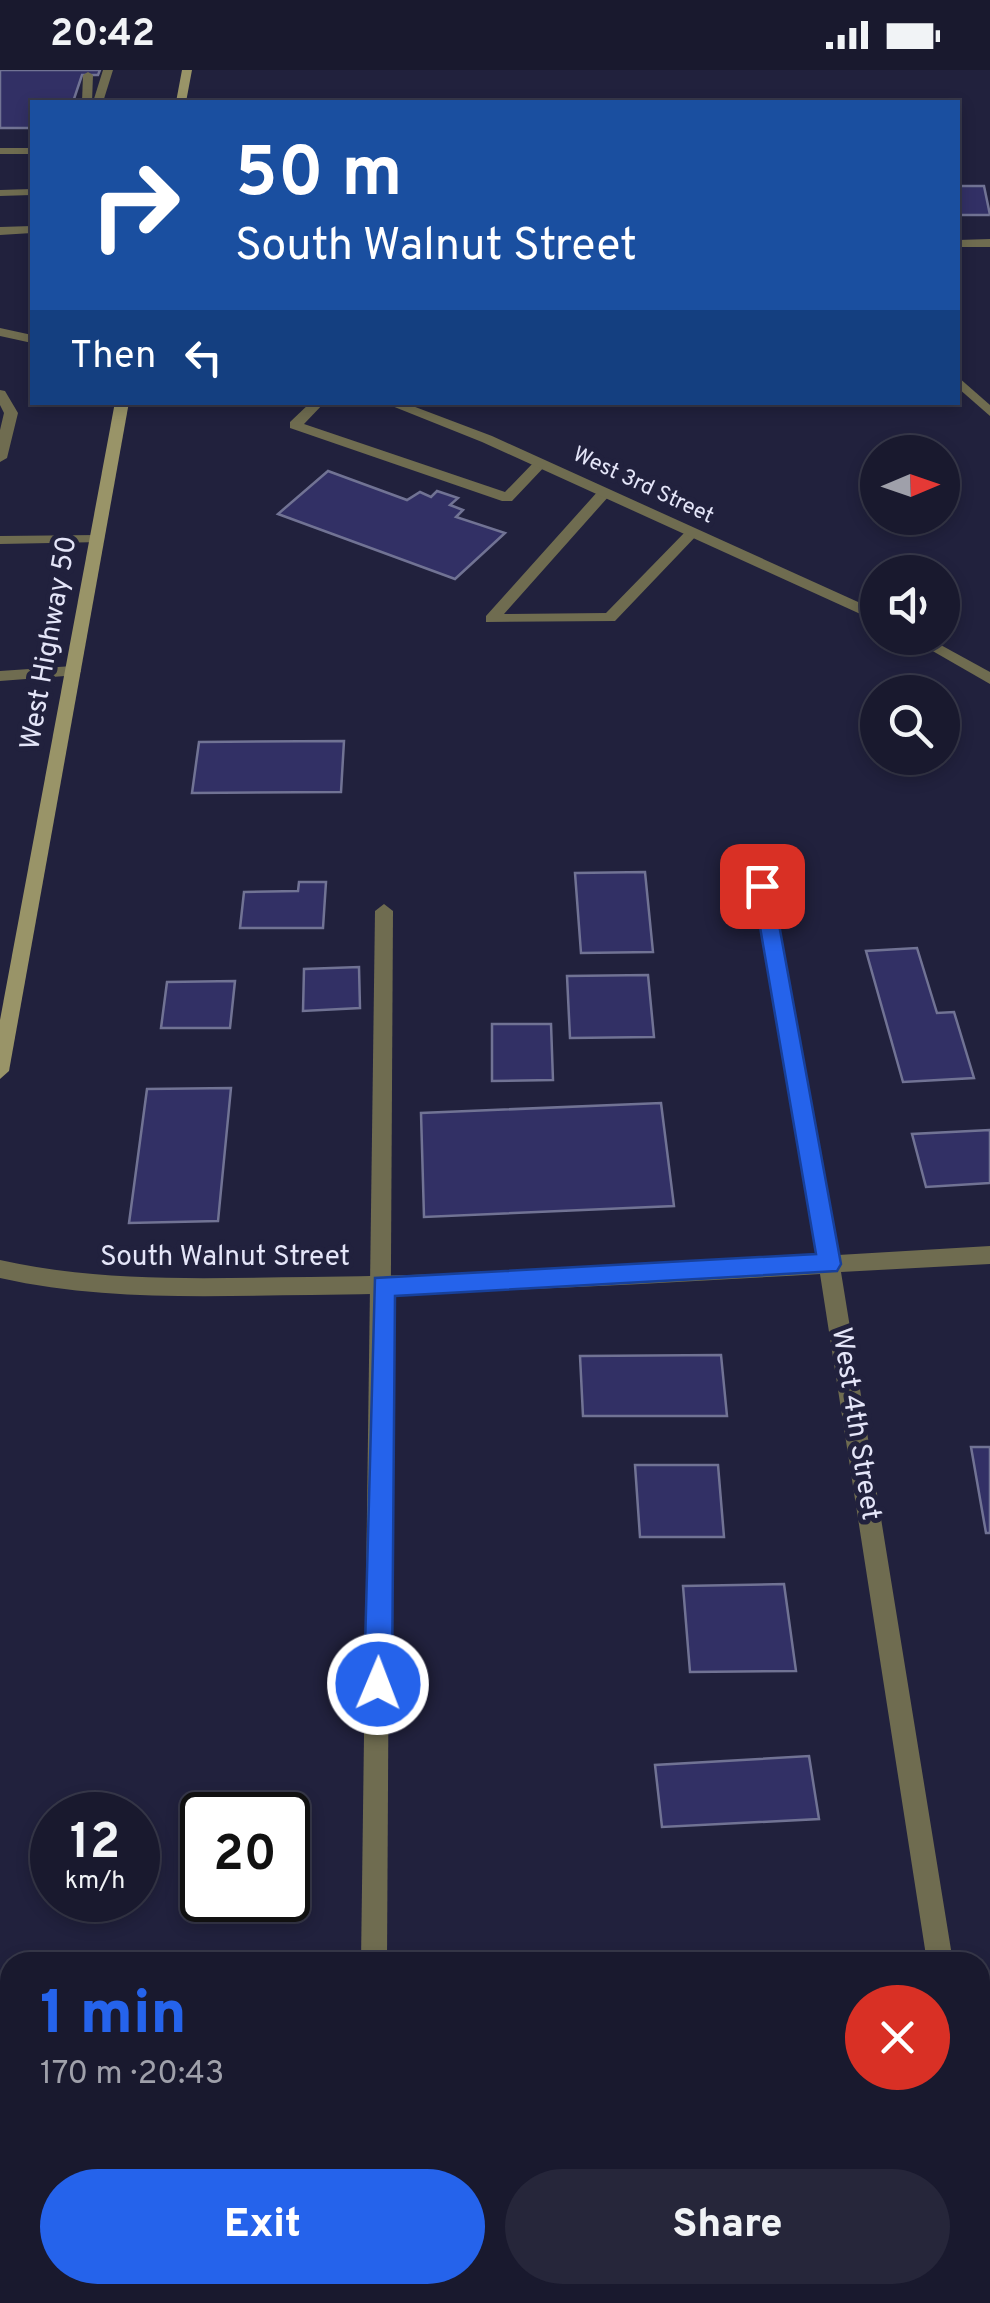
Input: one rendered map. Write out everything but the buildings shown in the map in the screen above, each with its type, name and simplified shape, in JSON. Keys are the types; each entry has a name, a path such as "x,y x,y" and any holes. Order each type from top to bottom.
{"main road":[{"path":"181,100 187,70"},
{"name":"West Highway 50","path":"0,1071 121,405"}],"street":[{"path":"99,100 108,70"},
{"path":"87,100 88,75"},
{"path":"0,151 30,151"},
{"path":"0,193 30,192"},
{"path":"0,231 30,230"},
{"path":"960,244 990,243"},
{"path":"0,332 30,338"},
{"path":"960,383 990,412"},
{"path":"0,394 12,412 3,434 0,458"},
{"path":"316,405 295,425 507,498 541,464"},
{"name":"West 3rd Street","path":"420,408 860,610"},
{"path":"604,492 491,619 610,618 692,532"},
{"path":"0,540 97,539"},
{"path":"948,655 990,678"},
{"path":"0,676 73,671"},
{"name":"West 4th Street","path":"762,886 829,1264 938,1952"},
{"path":"374,1952 384,910"},
{"name":"South Walnut Street","path":"0,1268 50,1282 138,1288 383,1286 990,1255"}],"route":[{"path":"378,1684 383,1286 829,1264 762,886"}]}
